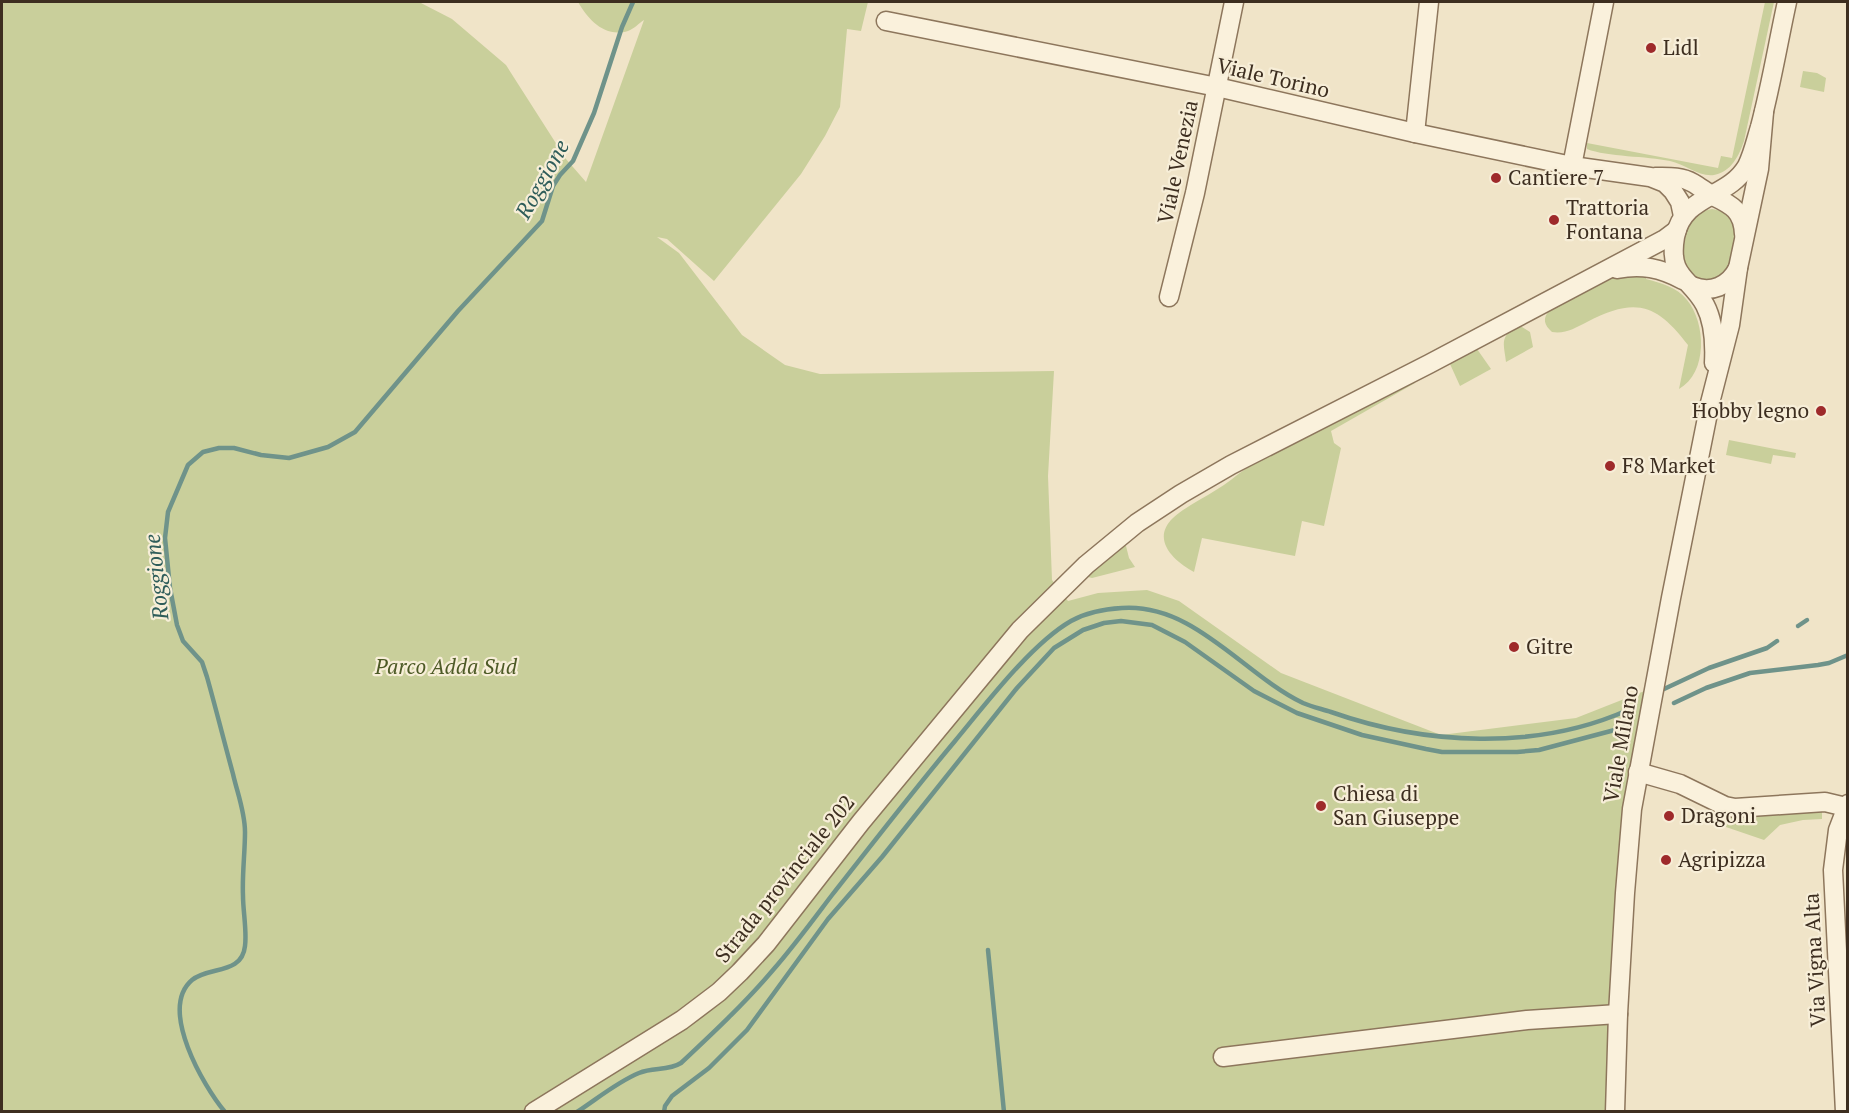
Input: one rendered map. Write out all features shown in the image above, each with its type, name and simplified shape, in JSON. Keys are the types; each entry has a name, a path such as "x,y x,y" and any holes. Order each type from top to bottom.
{"street":[{"name":"Viale Venezia","path":"1169,297 1193,203 1234,2"},
{"path":"1415,133 1429,2"},
{"path":"1572,166 1604,2"},
{"name":"Viale Milano","path":"1713,390 1715,350 1712,325 1706,306 1679,273 1674,246 1680,223 1699,201 1730,185 1741,174 1753,151 1764,112 1787,2"},
{"name":"Viale Torino","path":"886,21 1217,87 1415,133 1572,166 1650,177 1683,179 1712,195"},
{"name":"Viale Milano","path":"1615,1112 1618,1014 1628,847 1638,771 1713,390 1730,325 1738,268 1759,169 1764,112"},
{"name":"Viale Torino","path":"1650,177 1665,183 1673,191 1680,202 1680,223"},
{"name":"Viale Milano","path":"1712,195 1735,210 1742,222 1744,239"},
{"path":"1598,274 1665,239 1680,223"},
{"path":"1598,274 1625,267 1643,266 1661,269 1701,290 1716,289 1728,281 1738,268"},
{"name":"Strada provinciale 202","path":"534,1112 682,1020 719,992 740,972 766,944 861,822 1020,630 1079,571 1118,537 1160,506 1231,465 1429,364 1598,274"},
{"path":"1638,771 1680,784 1714,801 1735,808 1825,802 1847,806"},
{"name":"Via Vigna Alta","path":"1845,1112 1833,870 1838,830 1847,806"},
{"path":"1223,1057 1527,1020 1618,1014"}],"green space":[{"name":"Parco Adda Sud","path":"2,2 419,2 452,19 506,65 566,159 586,182 644,20 628,31 611,32 598,26 578,2 868,2 861,31 847,29 840,107 825,136 801,174 714,281 667,239 657,237 679,253 742,335 785,365 820,374 1054,371 1048,476 1052,580 1068,601 1098,593 1147,590 1179,601 1281,673 1441,735 1576,718 1647,690 1607,1111 2,1112"},
{"path":"1765,2 1774,2 1744,141 1737,158 1730,167 1720,173 1708,175 1670,161 1605,154 1587,149 1587,143 1718,168 1721,156 1732,158"},
{"path":"1803,71 1817,73 1826,78 1824,92 1800,87"},
{"path":"1712,209 1724,214 1732,223 1735,248 1731,261 1724,271 1715,278 1701,280 1688,271 1682,253 1682,243 1695,217"},
{"path":"1646,274 1646,279 1668,286 1683,296 1698,321 1701,347 1699,360 1695,372 1679,389 1688,345 1665,320 1655,313 1643,308 1619,309 1562,332 1552,332 1546,324 1545,319 1550,310 1602,281 1614,277"},
{"path":"1517,327 1530,332 1533,347 1506,362 1505,338 1511,330"},
{"path":"1477,349 1491,369 1460,386 1450,364"},
{"path":"1414,381 1415,383 1331,431 1334,443 1341,448 1324,526 1302,521 1295,556 1202,538 1194,572 1179,562 1168,550 1164,534 1167,526 1183,510 1220,488 1247,468"},
{"path":"1729,440 1796,453 1795,458 1773,455 1771,464 1726,455"},
{"path":"1123,545 1126,546 1129,558 1135,567 1092,578 1088,577 1087,575"},
{"path":"1822,808 1822,819 1780,825 1764,840 1723,826 1727,819 1733,816"}],"waterway":[{"name":"Roggione","path":"225,1112 196,1067 182,1028 180,1009 183,993 192,980 231,966 243,955 245,946 243,888 245,825 202,662 183,641 177,625 170,588 165,538 168,512 188,465 203,452 219,448 234,448 261,455 289,458 328,447 355,432 458,311 542,221 553,186 573,161 594,113 622,27 633,2"},
{"path":"577,1112 631,1077 644,1071 681,1063 728,1018 788,952 908,798 1009,676 1040,644 1056,631 1083,615 1122,608 1148,609 1172,617 1195,628 1281,690 1303,703 1367,723 1404,731 1442,737 1480,739 1518,737 1556,732 1593,723 1628,710"},
{"path":"1798,626 1807,620"},
{"path":"664,1112 672,1096 709,1068 747,1030 828,919 882,857 1017,688 1054,648 1083,630 1104,623 1121,621 1152,625 1185,642 1254,691 1297,713 1362,735 1442,752 1539,750 1626,727"},
{"path":"1664,689 1709,668 1767,648 1777,641"},
{"path":"1674,703 1706,688 1750,673 1829,663 1848,655"},
{"path":"988,950 1004,1112"}],"place":[{"name":"Lidl","path":"1651,48"},
{"name":"Cantiere 7","path":"1496,178"},
{"name":"Trattoria Fontana","path":"1554,220"},
{"name":"Hobby legno","path":"1821,411"},
{"name":"F8 Market","path":"1610,466"},
{"name":"Gitre","path":"1514,647"},
{"name":"Chiesa di San Giuseppe","path":"1321,806"},
{"name":"Dragoni","path":"1669,816"},
{"name":"Agripizza","path":"1666,860"}]}
